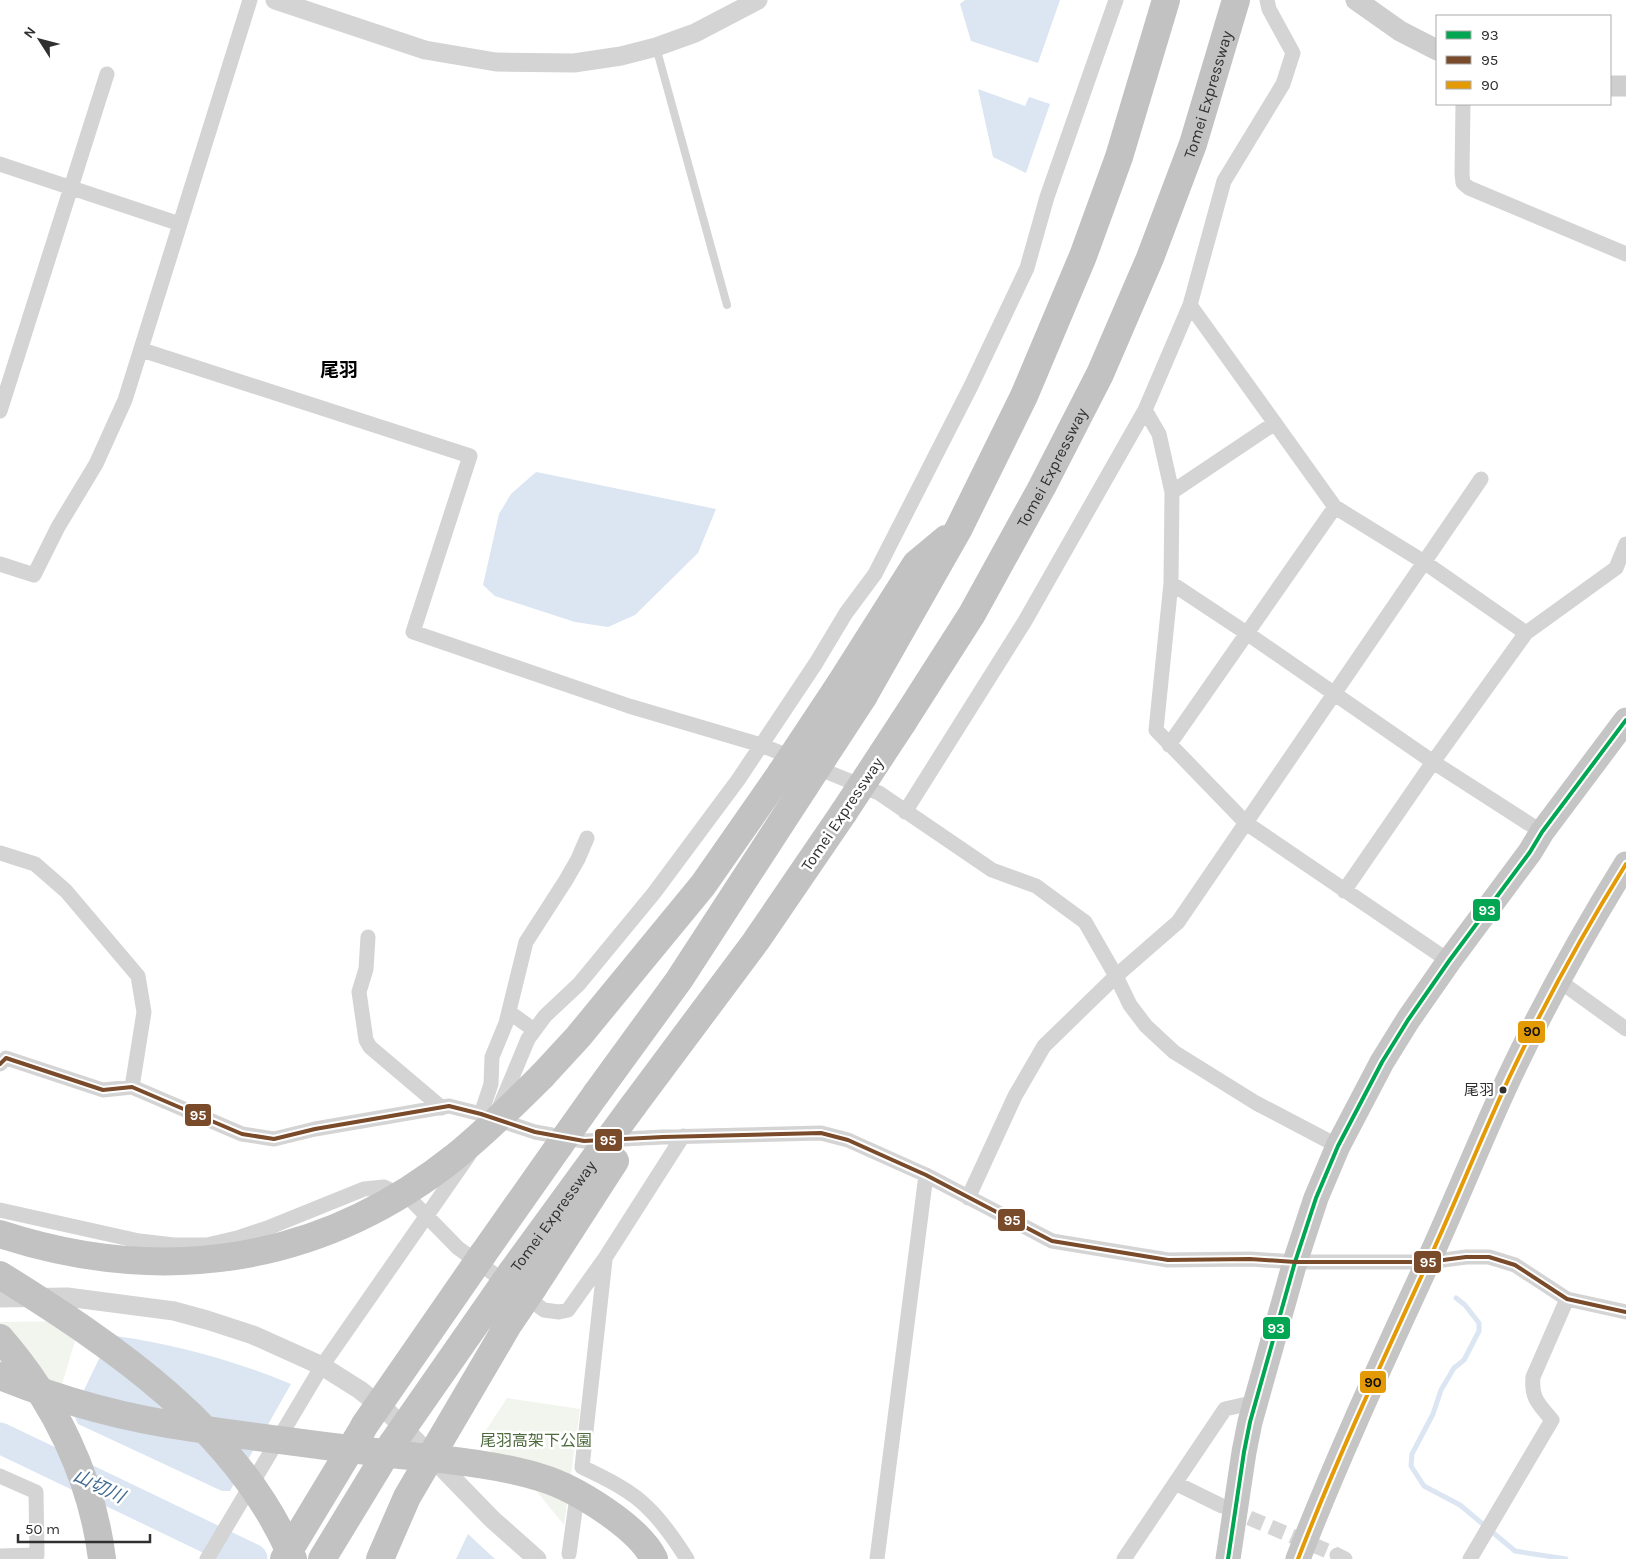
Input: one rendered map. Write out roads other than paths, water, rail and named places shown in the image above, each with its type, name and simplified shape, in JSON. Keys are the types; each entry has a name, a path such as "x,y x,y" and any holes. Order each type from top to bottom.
{"highway":[{"path":"0,1234 80,1254 118,1259 206,1260 282,1247 318,1236 352,1221 421,1181 489,1128 542,1076 578,1037 703,885 781,773 851,690 959,528 1024,396 1083,256 1119,157 1166,0"},
{"name":"Tomei Expressway","path":"325,1553 392,1444 522,1280 756,941 844,812 972,614 1042,487 1100,374 1150,258 1193,144 1228,33 1236,0"},
{"path":"284,1559 364,1426 596,1094 679,980 805,786 851,690"},
{"path":"1228,1559 1244,1452 1256,1402 1294,1262 1316,1198 1338,1146 1382,1062 1408,1020 1530,852 1542,832 1626,720"},
{"path":"1298,1559 1320,1501 1509,1078 1558,980 1593,916 1626,864"},
{"path":"0,1275 64,1316 134,1365 192,1416 248,1481 268,1510 293,1559"},
{"path":"380,1559 407,1497 508,1325 522,1280"},
{"path":"0,1338 36,1385 61,1426 87,1488 100,1538 102,1559"},
{"path":"0,1376 106,1410 149,1420 192,1428 315,1445 459,1462 542,1478 577,1492 609,1513 632,1532 652,1554 654,1559"}],"main road":[{"path":"1356,0 1400,31 1436,49"},
{"path":"1611,86 1626,86"}],"street":[{"path":"0,564 34,575 58,527 96,464 125,400 250,0"},
{"path":"275,0 425,50 496,62 574,63 621,56 656,47 695,33 758,0"},
{"path":"207,1559 322,1366 427,1217 488,1116 534,1030 545,1016 579,984 654,893 738,780 816,663 846,613 874,574 971,386 1027,268 1047,197 1116,0"},
{"path":"905,812 1026,621 1145,410 1190,305 1224,181 1283,84 1293,53 1269,9 1267,0"},
{"path":"0,411 107,74"},
{"path":"1464,105 1463,183 1469,188 1626,254"},
{"path":"0,164 180,224"},
{"path":"1190,305 1335,507 1424,562 1526,633"},
{"path":"142,350 470,456 413,632 629,706 761,745 879,793 992,870 1036,886 1085,922 1116,976 1130,1005 1146,1026 1174,1052 1256,1103 1338,1146"},
{"path":"1145,410 1159,434 1172,492 1171,583 1156,730 1246,823 1449,961"},
{"path":"1172,492 1275,423"},
{"path":"968,1198 1015,1096 1044,1046 1116,976 1178,922 1481,479"},
{"path":"1169,745 1335,507"},
{"path":"1344,891 1433,762 1526,633 1621,571 1626,544"},
{"path":"1171,583 1433,762 1542,832"},
{"path":"488,1116 492,1057 509,1012 526,942 566,880 586,838"},
{"path":"0,853 36,864 66,891 138,976 144,1012 132,1087"},
{"path":"368,937 366,969 360,992 366,1040 370,1047 442,1108"},
{"path":"1558,980 1626,1029"},
{"path":"509,1012 534,1030"},
{"path":"0,1064 6,1058 103,1090 132,1087 242,1134 274,1139 315,1128 449,1106 488,1116 534,1132 584,1141 684,1136 821,1133 848,1140 926,1175 1052,1240 1168,1260 1250,1259 1294,1262 1428,1262 1466,1257 1488,1257 1515,1265 1567,1299 1626,1312"},
{"path":"0,1210 130,1239 174,1245 207,1245 238,1238 270,1227 364,1188 384,1187 410,1200 458,1248 544,1310 559,1312 568,1310 605,1258 684,1136"},
{"path":"878,1559 926,1175"},
{"path":"569,1554 582,1467 605,1258"},
{"path":"0,1298 67,1297 174,1312 207,1320 253,1335 322,1366 360,1390 389,1414 493,1520 536,1559"},
{"path":"1470,1559 1552,1420 1539,1404 1532,1391 1533,1378 1567,1299"},
{"path":"1124,1559 1225,1409 1256,1402"},
{"path":"582,1467 619,1486 647,1506 672,1535 687,1559"},
{"path":"0,1476 36,1492 37,1557 0,1556"},
{"path":"1174,1484 1222,1506"}],"lane":[{"path":"656,47 728,305"}],"waterway":[{"path":"1456,1298 1465,1305 1479,1323 1479,1331 1464,1360 1454,1368 1441,1390 1433,1414 1412,1454 1411,1466 1424,1486 1460,1505 1515,1551 1566,1559"},
{"name":"山切川","path":"0,1438 252,1559"}],"tunnel":[{"path":"1228,1509 1337,1555"}],"place":[{"name":"尾羽","path":"1503,1090"}],"district":[{"name":"尾羽","path":"339,370"}],"park label":[{"name":"尾羽高架下公園","path":"536,1440"}]}
